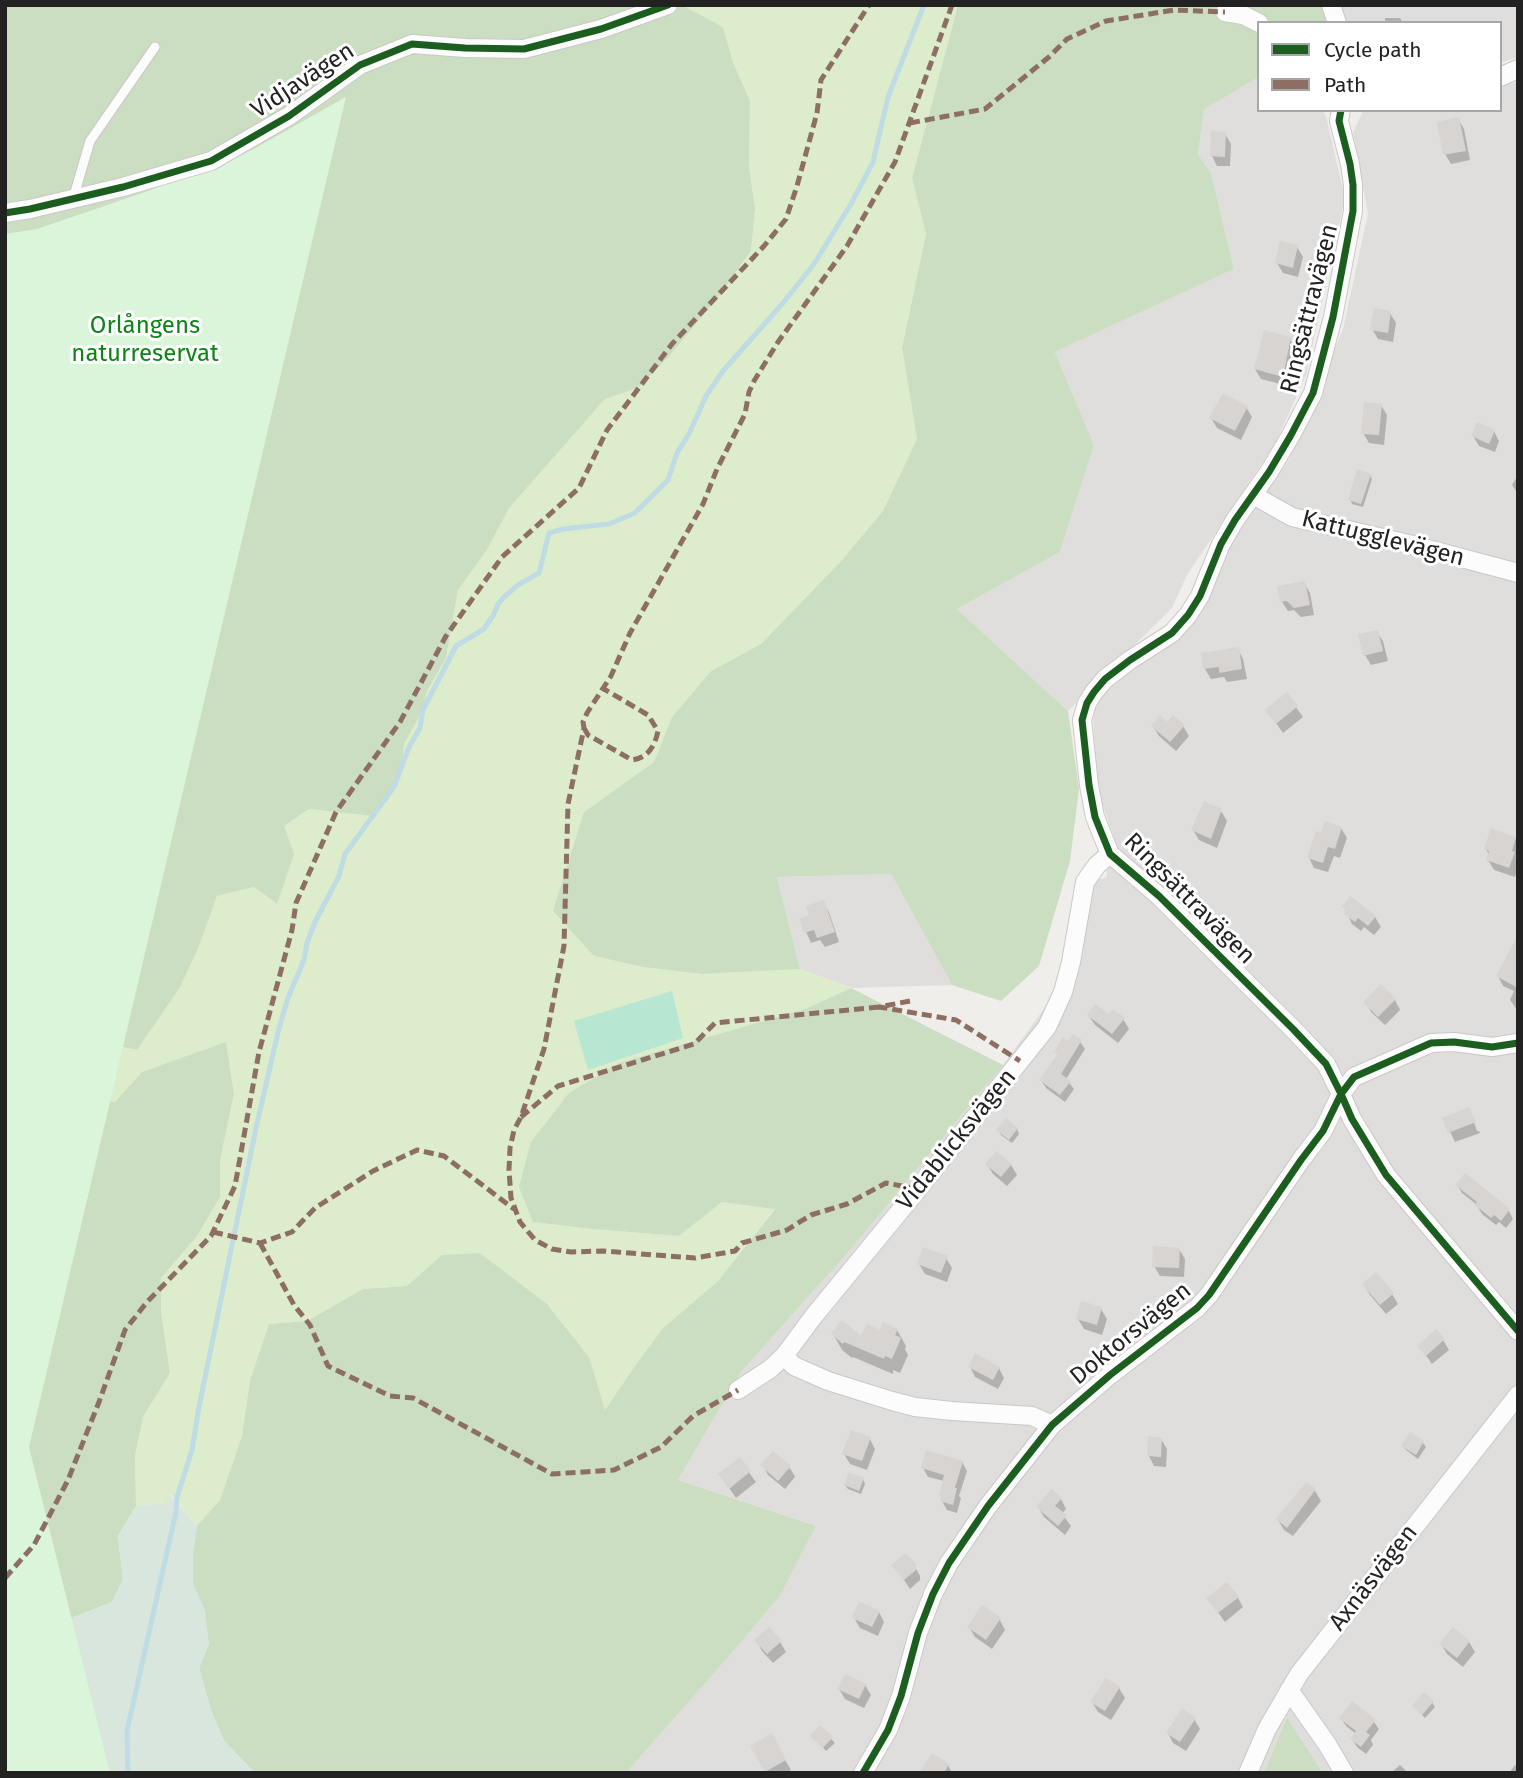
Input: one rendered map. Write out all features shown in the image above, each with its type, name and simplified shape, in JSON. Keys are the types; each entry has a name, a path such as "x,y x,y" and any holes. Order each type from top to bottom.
{"street":[{"name":"Vidjavägen","path":"5,213 123,187 211,161 289,116 360,65 412,44 524,49 601,29 668,5"},
{"path":"1225,12 1243,15 1257,22"},
{"path":"1502,76 1518,69"},
{"name":"Ringsättravägen","path":"1341,112 1339,121 1353,185 1353,211 1333,317 1313,393 1291,435 1221,544 1200,596 1188,615 1172,632 1130,660 1094,691 1082,720 1089,785 1095,817 1110,854 1159,896 1326,1064 1352,1119 1386,1175 1518,1331"},
{"name":"Kattugglevägen","path":"1253,495 1292,517 1518,573"},
{"name":"Vidablicksvägen","path":"738,1390 770,1369 784,1356 1047,1027 1060,1000 1072,962 1085,882 1097,865 1110,854"},
{"name":"Doktorsvägen","path":"863,1773 888,1730 933,1594 949,1563 988,1506 1052,1425 1110,1375 1197,1308 1209,1295 1323,1131 1341,1094 1354,1077 1431,1043 1454,1042 1492,1047 1518,1042"},
{"path":"784,1356 794,1366 828,1381 915,1407 1032,1416 1052,1425"},
{"name":"Axnäsvägen","path":"1248,1773 1267,1729 1299,1674 1518,1395"},
{"path":"1289,1690 1344,1773"}],"lane":[{"path":"72,199 90,141 156,47"}],"shaded area":[{"path":"1339,5 1518,5 1518,57 1502,62 1502,21 1343,21"},
{"path":"1257,78 1257,112 1323,112 1326,116 1345,198 1306,375 1275,444 1187,575 1172,608 1068,711 957,609 1060,552 1094,445 1055,352 1234,269 1211,173 1198,154 1204,108"},
{"path":"1518,82 1518,1773 1323,1773 1287,1717 1264,1773 626,1773 780,1596 816,1526 678,1480 741,1372 852,1248 1003,1065 1057,991 1081,882 1106,878 1114,837 1096,787 1093,710 1104,687 1164,650 1195,618 1222,557 1290,458 1343,329 1368,214 1353,132 1363,112 1502,112 1502,86"},
{"path":"891,874 952,985 851,988 800,969 777,877"},
{"path":"169,1494 197,1526 193,1552 193,1584 205,1610 209,1644 199,1668 211,1710 224,1741 255,1773 13,1773 43,1645 74,1617 112,1602 123,1579 118,1536 136,1506 167,1503"}],"green space":[{"path":"5,5 682,5 723,27 733,62 750,101 749,166 755,209 751,251 669,357 638,388 605,399 509,508 487,550 458,590 446,658 427,691 423,710 404,744 402,765 394,787 373,816 309,809 284,826 294,854 277,904 254,887 217,896 199,946 180,987 137,1050 21,1027 91,1100 115,1102 142,1072 226,1042 234,1094 220,1160 220,1197 197,1236 161,1278 161,1312 170,1373 143,1417 135,1456 136,1506 118,1536 123,1579 112,1602 74,1617 5,1715"},
{"path":"682,5 958,5 912,178 926,234 902,348 917,439 883,511 842,560 761,644 711,671 672,717 654,762 584,812 594,956 643,967 702,974 800,969 851,988 805,1009 534,1222 679,1236 722,1202 775,1208 718,1281 663,1328 605,1411 589,1357 547,1304 480,1253 442,1255 407,1286 363,1289 307,1321 269,1324 250,1380 242,1436 220,1500 197,1526 170,1494 168,1503 136,1506 135,1456 143,1417 170,1373 161,1312 161,1278 197,1236 220,1197 220,1160 234,1094 226,1043 142,1072 115,1102 91,1100 71,1041 137,1050 199,946 217,896 254,887 276,904 284,826 309,809 373,816 402,765 404,744 423,710 427,691 446,658 458,590 487,550 509,508 605,399 638,388 669,358 751,252 755,209 749,166 750,101 733,62 723,27"},
{"path":"958,5 1321,5 1326,21 1257,21 1257,78 1204,109 1198,154 1211,173 1234,269 1055,352 1094,445 1060,552 957,609 1068,711 1079,789 1070,861 1039,966 1001,1001 952,985 891,874 777,877 800,969 702,974 643,967 594,956 553,911 584,812 654,762 672,717 711,671 761,644 842,560 883,511 917,439 902,348 926,234 912,178"},
{"name":"Orlångens naturreservat","path":"346,97 29,1447 110,1773 5,1773 5,234 37,229 148,191 252,150"},
{"path":"851,988 1003,1065 852,1248 741,1372 678,1480 816,1526 780,1596 626,1773 255,1773 224,1741 211,1710 199,1668 209,1644 193,1584 193,1552 197,1526 220,1500 242,1436 250,1380 269,1324 307,1321 363,1289 407,1286 442,1255 480,1253 547,1304 589,1357 605,1410 663,1328 718,1281 775,1209 722,1202 679,1236 533,1222 519,1187 531,1142 569,1093 619,1063 805,1009"},
{"path":"672,991 683,1038 588,1070 574,1021"},
{"path":"1287,1717 1323,1773 1264,1773"}],"building":[{"path":"1459,117 1466,151 1443,155 1437,122"},
{"path":"1211,131 1226,132 1225,157 1210,156"},
{"path":"1280,241 1298,245 1293,268 1275,263"},
{"path":"1374,308 1391,311 1388,333 1370,330"},
{"path":"1264,330 1291,337 1283,377 1254,369"},
{"path":"1223,393 1248,406 1235,431 1209,418"},
{"path":"1364,402 1382,404 1379,435 1361,434"},
{"path":"1477,422 1495,430 1489,444 1471,436"},
{"path":"1357,469 1371,474 1361,504 1348,500"},
{"path":"1305,581 1310,605 1294,608 1287,601 1280,602 1277,586"},
{"path":"1378,630 1383,651 1363,656 1358,634"},
{"path":"1239,647 1242,669 1219,673 1219,667 1203,669 1201,653"},
{"path":"1287,692 1298,706 1276,724 1265,710"},
{"path":"1160,715 1167,722 1173,715 1185,725 1170,742 1151,726"},
{"path":"1204,801 1222,809 1211,839 1191,830"},
{"path":"1325,821 1342,827 1335,849 1328,847 1323,863 1307,858 1316,831 1321,832"},
{"path":"1491,828 1516,837 1512,851 1515,852 1509,868 1486,860 1489,851 1484,849"},
{"path":"1350,896 1376,916 1368,926 1358,918 1355,922 1344,914 1346,910 1342,907"},
{"path":"824,900 835,932 817,938 814,930 804,933 799,919 809,915 806,906"},
{"path":"1518,935 1518,988 1496,976"},
{"path":"1381,984 1396,999 1378,1017 1363,1002"},
{"path":"1095,1004 1108,1014 1113,1009 1125,1018 1112,1034 1087,1015"},
{"path":"1073,1034 1082,1040 1061,1074 1071,1081 1060,1095 1039,1080 1058,1054 1054,1052 1063,1037 1068,1041"},
{"path":"1469,1107 1476,1122 1448,1133 1442,1118"},
{"path":"1006,1118 1018,1128 1009,1140 996,1130"},
{"path":"996,1151 1012,1164 1001,1177 985,1164"},
{"path":"1465,1173 1510,1209 1501,1221 1494,1215 1491,1218 1475,1205 1477,1202 1455,1185"},
{"path":"1153,1246 1180,1248 1179,1268 1152,1267"},
{"path":"923,1247 948,1256 941,1273 917,1264"},
{"path":"1376,1272 1394,1293 1380,1305 1362,1284"},
{"path":"1081,1301 1102,1307 1097,1325 1076,1319"},
{"path":"842,1320 861,1336 867,1324 880,1330 883,1322 898,1329 895,1335 901,1338 892,1359 885,1356 884,1359 844,1342 843,1344 831,1334"},
{"path":"1436,1329 1445,1339 1426,1356 1417,1346"},
{"path":"975,1353 1000,1367 993,1380 968,1367"},
{"path":"851,1430 871,1437 862,1461 842,1454"},
{"path":"1410,1432 1424,1441 1416,1455 1401,1446"},
{"path":"1148,1436 1162,1438 1161,1457 1147,1456"},
{"path":"926,1450 963,1461 953,1505 940,1501 944,1475 921,1468"},
{"path":"773,1451 791,1466 778,1481 760,1465"},
{"path":"740,1457 751,1471 729,1489 718,1474"},
{"path":"849,1472 864,1478 859,1491 844,1485"},
{"path":"1306,1482 1316,1489 1287,1528 1276,1519"},
{"path":"1051,1489 1062,1498 1055,1506 1067,1515 1058,1526 1036,1507"},
{"path":"906,1553 916,1564 916,1570 904,1580 891,1565"},
{"path":"1227,1582 1239,1597 1218,1613 1206,1598"},
{"path":"859,1602 880,1611 872,1627 852,1618"},
{"path":"982,1605 1001,1618 986,1640 967,1627"},
{"path":"769,1627 782,1641 767,1654 754,1640"},
{"path":"1453,1627 1470,1641 1457,1658 1439,1644"},
{"path":"845,1674 866,1684 859,1699 837,1689"},
{"path":"1106,1678 1120,1687 1105,1711 1090,1702"},
{"path":"1424,1692 1434,1701 1422,1715 1412,1706"},
{"path":"1352,1701 1376,1720 1366,1732 1370,1735 1361,1747 1350,1739 1356,1731 1339,1718"},
{"path":"1182,1708 1196,1718 1180,1742 1166,1733"},
{"path":"820,1725 833,1737 823,1748 810,1736"},
{"path":"772,1733 786,1760 765,1772 750,1746"},
{"path":"932,1753 949,1764 944,1773 919,1773"}],"waterway":[{"path":"128,1773 127,1731 176,1512 177,1497 192,1450 256,1128 279,1028 304,960 307,943 339,876 345,854 394,787 409,747 420,728 423,710 456,646 484,629 504,597 539,573 549,533 609,524 635,513 668,480 677,453 706,396 723,371 814,264 851,204 873,162 888,97 924,5"}],"marked path":[{"path":"5,1578 34,1545 68,1480 125,1330 147,1302 211,1236 235,1186 259,1052 292,930 296,903 336,812 400,722 446,636 502,557 579,488 607,430 672,344 786,219 817,113 821,80 869,5"},
{"path":"918,1189 886,1183 847,1204 811,1215 787,1230 742,1243 735,1251 695,1258 552,1249 535,1240 520,1222 511,1198 509,1170 514,1130 544,1049 564,946 568,804 583,722 611,676 630,633 703,504 717,469 745,414 754,381 778,342 847,246 895,162 952,5"},
{"path":"910,123 985,109 1067,39 1106,21 1174,10 1225,12"},
{"path":"584,728 588,735 632,760 642,757 653,746 658,731 648,715 604,689"},
{"path":"910,1001 879,1007 956,1020 1020,1061"},
{"path":"521,1117 558,1086 694,1044 715,1023 879,1007"},
{"path":"213,1232 260,1243 292,1232 315,1208 373,1171 417,1150 444,1156 514,1209"},
{"path":"260,1243 294,1305 310,1325 328,1366 390,1396 413,1398 552,1474 614,1470 661,1447 693,1416 738,1390"}],"cycle path":[{"path":"5,213 123,187 211,161 289,116 360,65 412,44 524,49 601,29 668,5"},
{"path":"1341,112 1339,121 1353,185 1353,211 1333,317 1313,393 1269,472 1221,544 1200,596 1188,615 1172,633 1105,679 1087,703 1082,720 1089,785 1095,817 1110,854 1159,896 1326,1064 1352,1119 1386,1175 1518,1331"},
{"path":"863,1773 888,1730 933,1594 949,1563 988,1506 1052,1425 1110,1375 1197,1308 1209,1295 1323,1131 1341,1094 1354,1077 1431,1043 1454,1042 1492,1047 1518,1043"}]}
